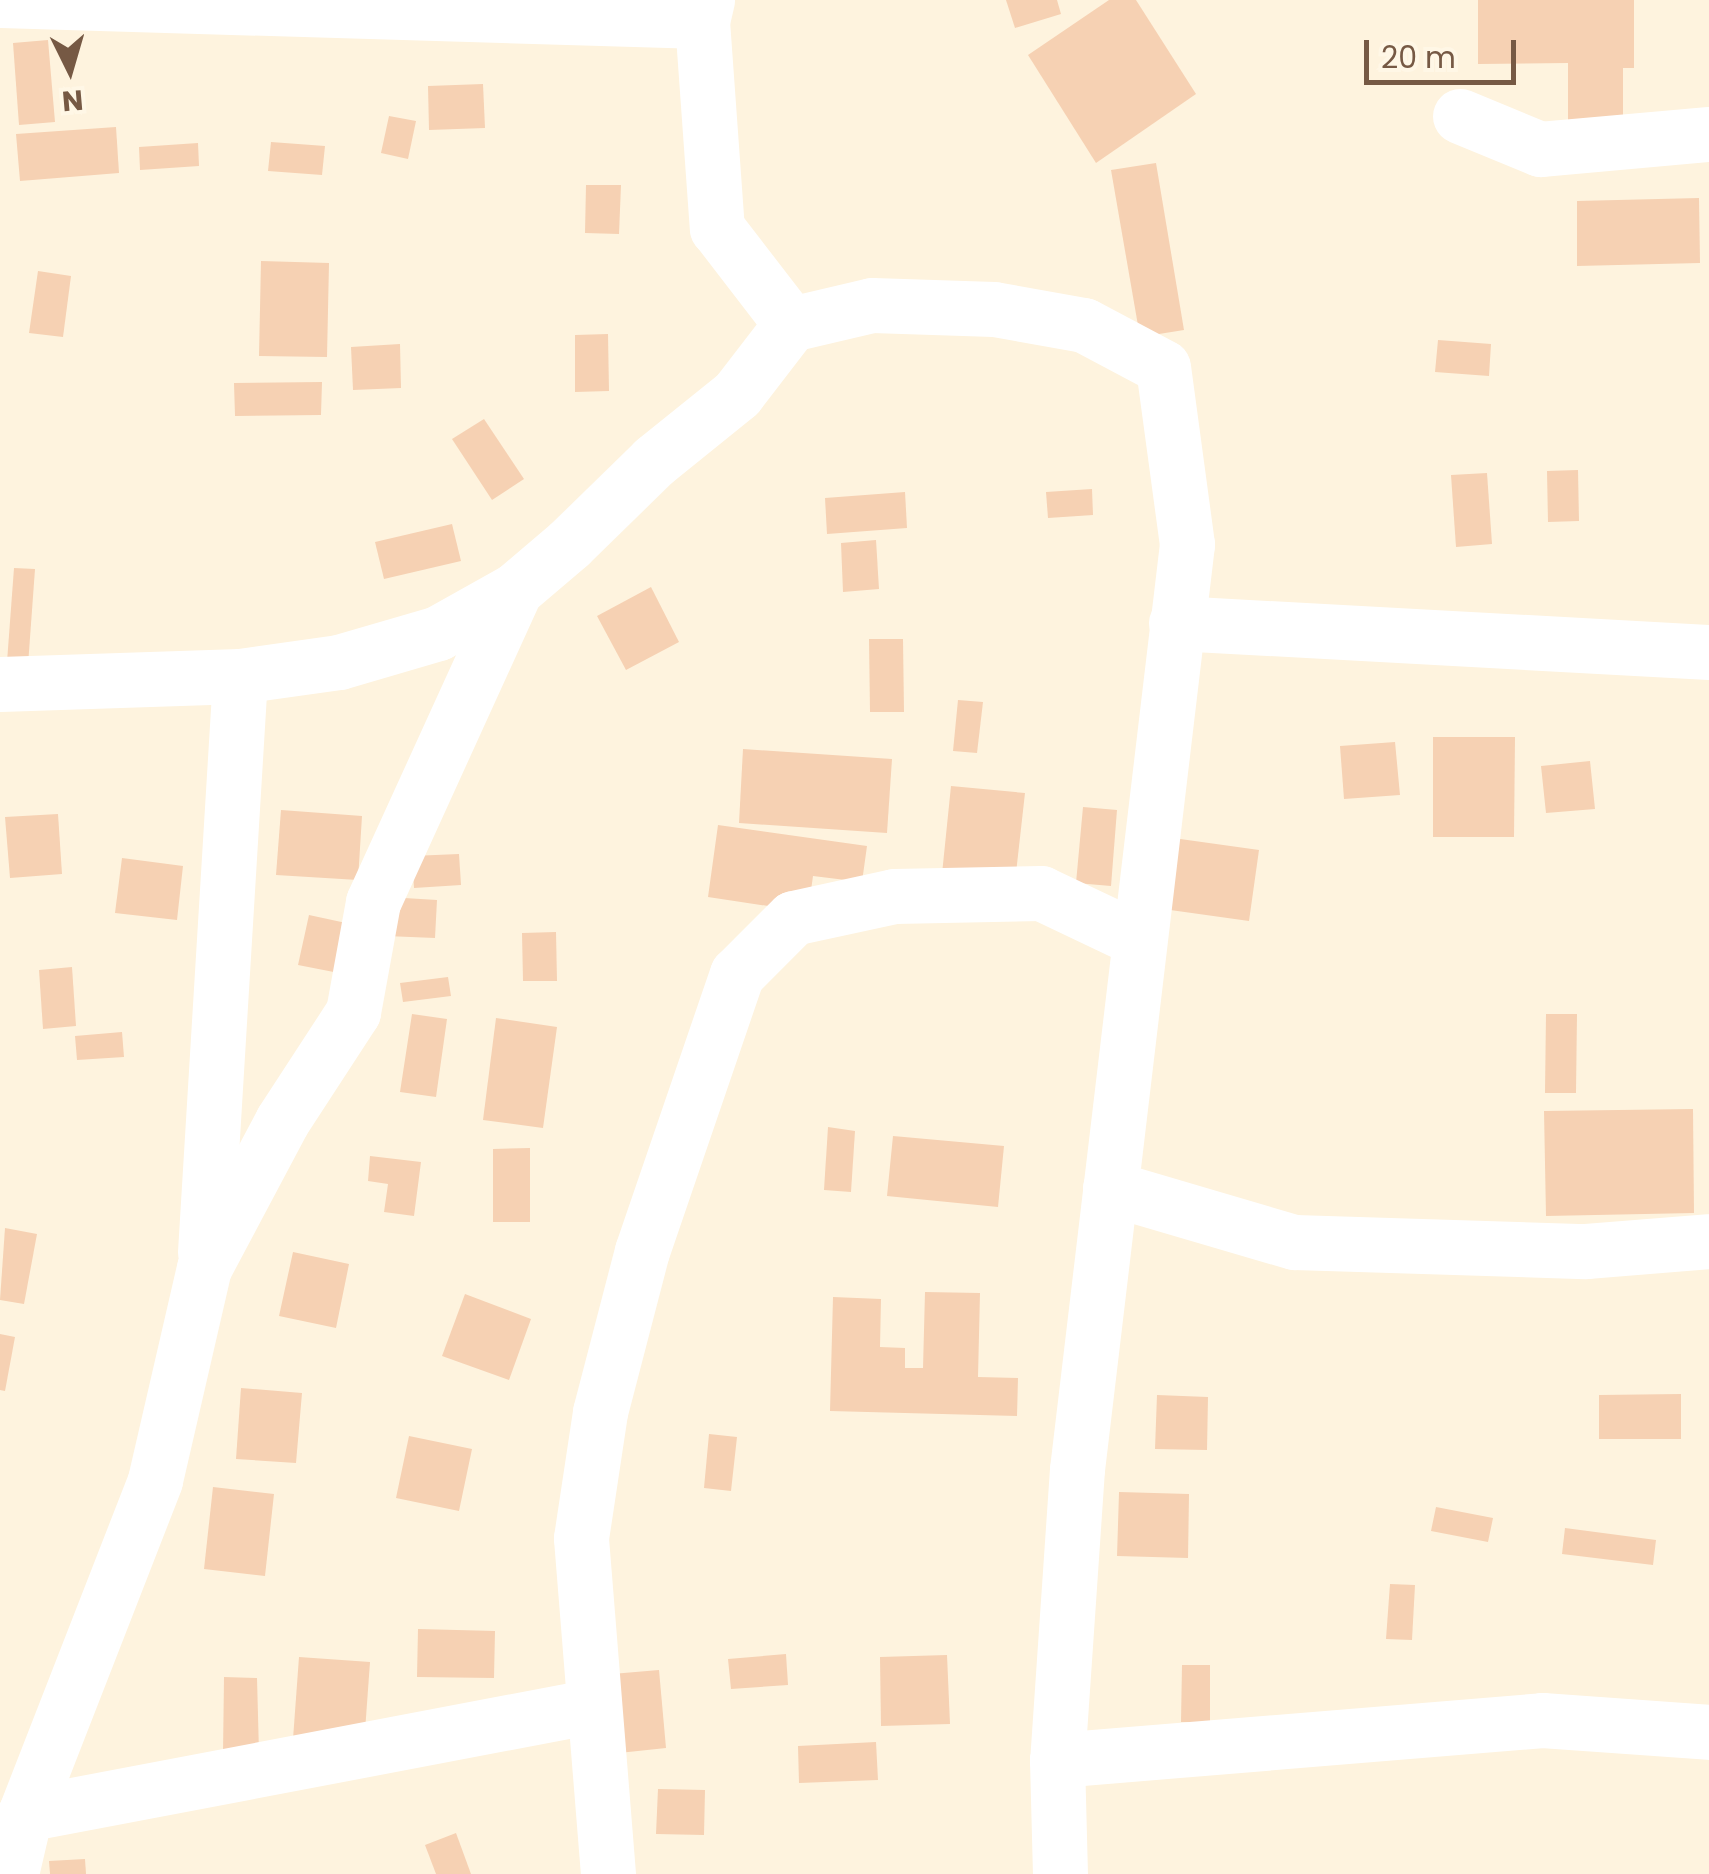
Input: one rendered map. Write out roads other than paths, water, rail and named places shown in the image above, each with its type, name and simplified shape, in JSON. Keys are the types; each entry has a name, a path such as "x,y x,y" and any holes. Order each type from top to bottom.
{"street":[{"path":"1,0 704,11 717,228 790,324"},
{"path":"1460,116 1540,149 1709,134"},
{"path":"0,684 240,676 339,662 438,633 515,590 654,461 737,394 790,324 872,306 994,309 1084,325 1162,367 1187,544 1078,1469 1057,1760 1060,1874"},
{"path":"204,1268 282,1121 353,1012 373,902 515,590"},
{"path":"1176,623 1709,652"},
{"path":"11,1874 26,1814 155,1480 204,1268 240,676"},
{"path":"608,1874 581,1538 600,1412 642,1251 737,974 793,918 894,896 1041,893 1138,938"},
{"path":"1110,1188 1294,1242 1586,1251 1709,1241"},
{"path":"26,1814 592,1706"},
{"path":"1057,1760 1542,1720 1709,1732"}]}
